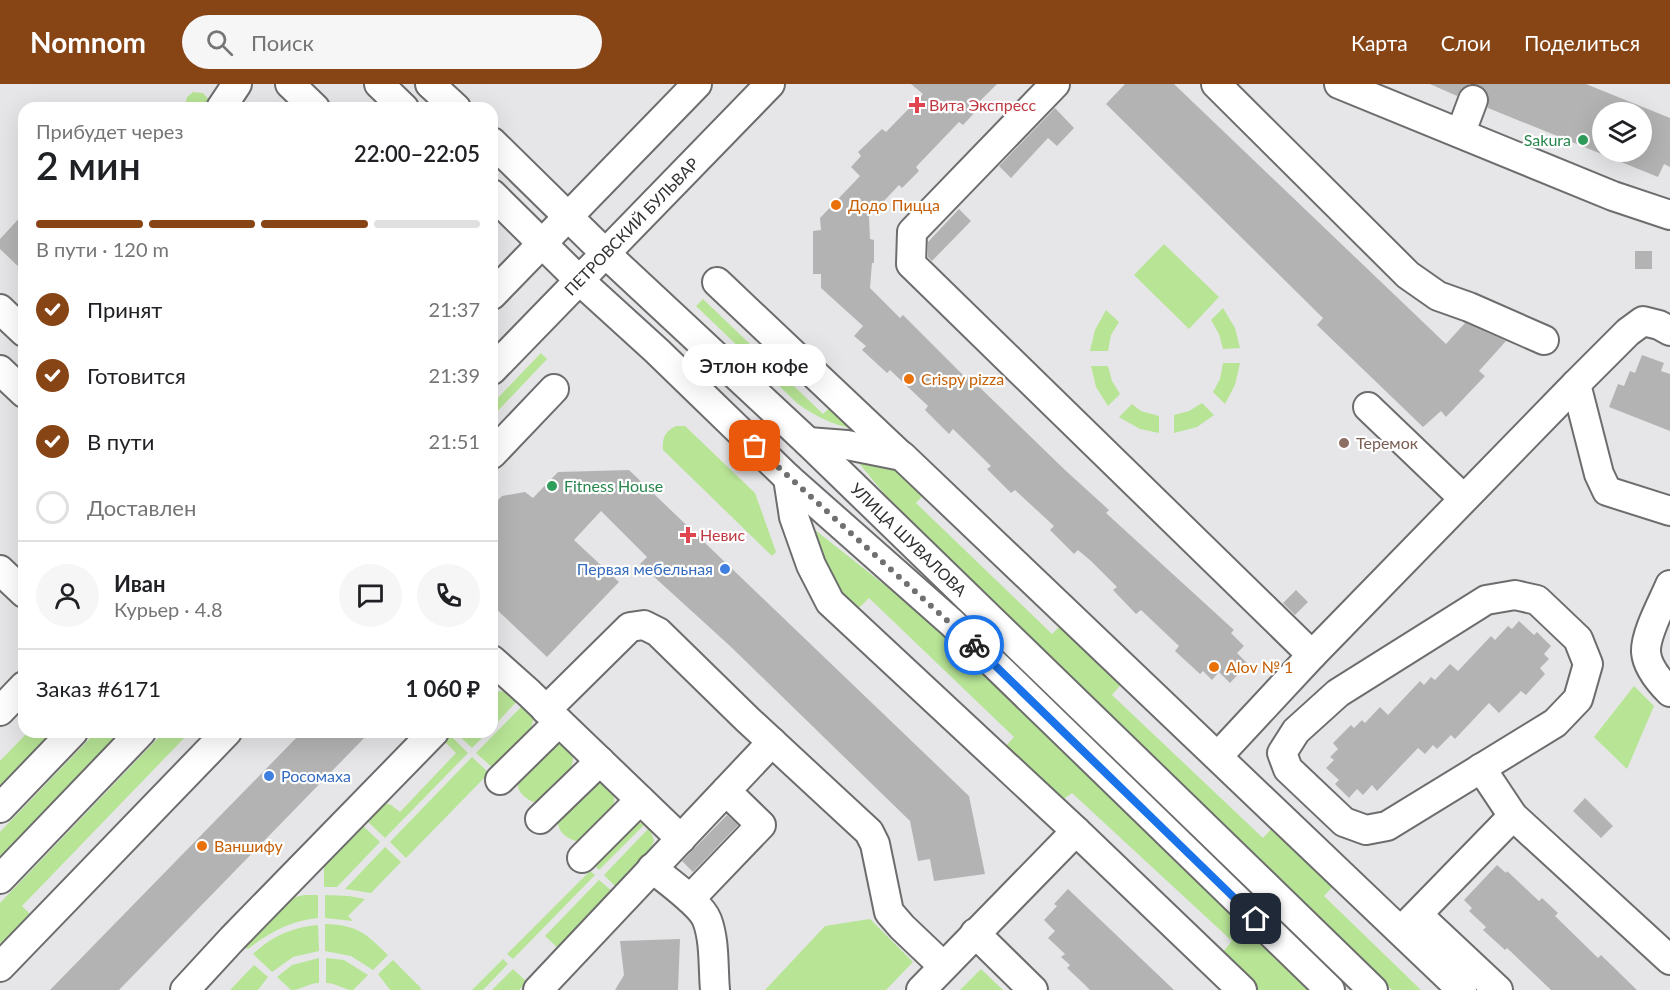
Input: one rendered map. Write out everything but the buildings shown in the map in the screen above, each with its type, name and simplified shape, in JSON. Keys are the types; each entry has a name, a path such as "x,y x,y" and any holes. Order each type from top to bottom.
{"street":[{"path":"225,102 237,84"},
{"path":"290,84 309,102"},
{"path":"379,84 398,102"},
{"path":"430,84 450,102"},
{"path":"498,289 697,84"},
{"name":"ПЕТРОВСКИЙ БУЛЬВАР","path":"498,364 770,84"},
{"path":"1055,84 912,232 911,264 1312,655"},
{"path":"1216,84 1408,275 1438,296 1544,340"},
{"path":"1339,84 1613,196 1670,216"},
{"path":"1461,132 1473,100"},
{"name":"УЛИЦА ШУВАЛОВА","path":"498,148 605,253 808,442 1373,990"},
{"name":"УЛИЦА ШУВАЛОВА","path":"498,200 788,478 952,623 1330,990"},
{"path":"717,282 1218,756 1409,923 1498,990"},
{"path":"0,309 18,326"},
{"path":"1218,756 1463,498 1628,332 1643,321 1659,325 1670,332"},
{"path":"0,370 18,387"},
{"path":"1576,384 1599,474 1607,491 1670,511"},
{"path":"498,448 554,389"},
{"path":"1368,407 1463,498"},
{"path":"808,442 847,445 902,456"},
{"path":"788,478 794,518 811,566 830,602 1076,831 1242,990"},
{"path":"0,570 18,587"},
{"path":"1670,585 1648,638 1646,653 1652,669 1670,692"},
{"path":"1515,596 1537,600 1578,639 1588,664 1578,699 1555,723 1481,768 1387,826 1366,830 1344,822 1288,769 1282,753 1296,731 1338,693 1486,600 1515,596"},
{"path":"500,780 630,627 644,625 658,632 869,832 875,844 890,912 902,927 943,966"},
{"path":"498,670 553,716 681,839"},
{"path":"0,711 18,692"},
{"path":"0,808 67,738"},
{"path":"0,879 135,738"},
{"path":"0,968 221,738"},
{"path":"185,990 428,738"},
{"path":"538,990 772,742"},
{"path":"540,819 600,761"},
{"path":"1481,768 1513,816 1670,960"},
{"path":"690,899 760,825 726,791"},
{"path":"582,858 640,800"},
{"path":"1409,923 1513,816"},
{"path":"921,990 1076,831"},
{"path":"652,868 690,899 707,918 712,947 714,990"},
{"path":"1409,923 1462,990"},
{"path":"975,933 1034,990"}],"green space":[{"path":"193,92 203,93 211,102 186,102 187,97"},
{"path":"1164,244 1219,297 1189,329 1134,275"},
{"path":"703,299 823,414 836,402 862,431 828,421 798,404 696,306"},
{"path":"1223,308 1235,328 1240,348 1223,349 1219,334 1211,320"},
{"path":"1106,310 1119,322 1111,335 1108,351 1090,351 1095,330"},
{"path":"541,353 547,359 498,411 498,398"},
{"path":"1223,363 1240,363 1235,385 1225,404 1213,392 1220,379"},
{"path":"1091,366 1108,366 1112,381 1120,394 1108,406 1096,387"},
{"path":"1202,403 1214,415 1197,427 1174,433 1174,415 1189,411"},
{"path":"1132,404 1141,411 1159,416 1159,433 1140,429 1119,417"},
{"path":"676,426 685,426 755,493 776,552 772,556 663,450 665,435"},
{"path":"860,457 889,464 927,491 916,503 1052,634 1063,623 1124,681 1112,695 1263,838 1275,825 1336,883 1324,896 1421,990 1392,990 915,531 858,462"},
{"path":"815,530 914,608 1310,990 1257,990 1222,953 1232,941 1072,793 1061,801 1005,747 1014,737 869,598 860,607 856,607 835,587 813,533"},
{"path":"1634,686 1654,706 1627,769 1594,737"},
{"path":"498,692 520,698 498,722"},
{"path":"525,703 534,717 528,735 494,769 476,753 491,738 498,738 498,731"},
{"path":"22,738 47,738 0,787 0,761"},
{"path":"90,738 116,738 0,859 0,832"},
{"path":"158,738 184,738 22,906 32,916 4,946 0,942 0,903"},
{"path":"453,738 468,753 385,838 366,820 383,802 400,812 456,753 445,739"},
{"path":"461,738 482,738 472,748"},
{"path":"552,744 567,748 573,756 572,764 558,786 540,804 523,796 518,788 518,779"},
{"path":"472,757 489,773 406,858 390,842"},
{"path":"593,783 609,788 613,793 613,806 604,820 580,842 563,834 559,827 558,817"},
{"path":"639,823 645,824 599,870 595,866 627,831"},
{"path":"361,824 380,842 337,887 324,887 324,864"},
{"path":"649,828 654,840 650,852 617,888 604,875"},
{"path":"385,847 401,862 371,893 345,889"},
{"path":"590,871 595,875 513,959 507,954"},
{"path":"599,880 613,892 559,949 545,936"},
{"path":"318,895 318,918 289,925 264,937 248,949 245,947 292,898"},
{"path":"325,895 365,899 348,916 353,921 325,918"},
{"path":"870,919 913,962 886,990 765,990 825,926"},
{"path":"325,924 353,928 373,941 388,955 373,970 351,956 325,951"},
{"path":"318,925 319,951 293,957 272,972 253,954 283,934"},
{"path":"319,958 319,983 291,990 277,977 292,965"},
{"path":"326,958 344,960 368,975 353,990 326,983"},
{"path":"503,959 508,964 483,990 472,990"},
{"path":"393,960 421,990 390,990 378,974"},
{"path":"254,965 268,977 258,990 230,990"},
{"path":"513,969 527,982 519,990 492,990"},
{"path":"981,969 1003,990 960,990"}],"way so far":[{"path":"755,446 974,645"}],"place":[{"name":"Вита Экспресс","path":"917,105"},
{"name":"Sakura","path":"1583,140"},
{"name":"Додо Пицца","path":"836,205"},
{"name":"Crispy pizza","path":"909,379"},
{"name":"Теремок","path":"1344,443"},
{"name":"Этлон кофе","path":"755,446"},
{"name":"Fitness House","path":"552,486"},
{"name":"Невис","path":"688,535"},
{"name":"Первая мебельная","path":"725,569"},
{"name":"Alov № 1","path":"1214,667"},
{"name":"Росомаха","path":"269,776"},
{"name":"Ваншифу","path":"202,846"}],"route":[{"path":"974,645 1256,919"}]}
